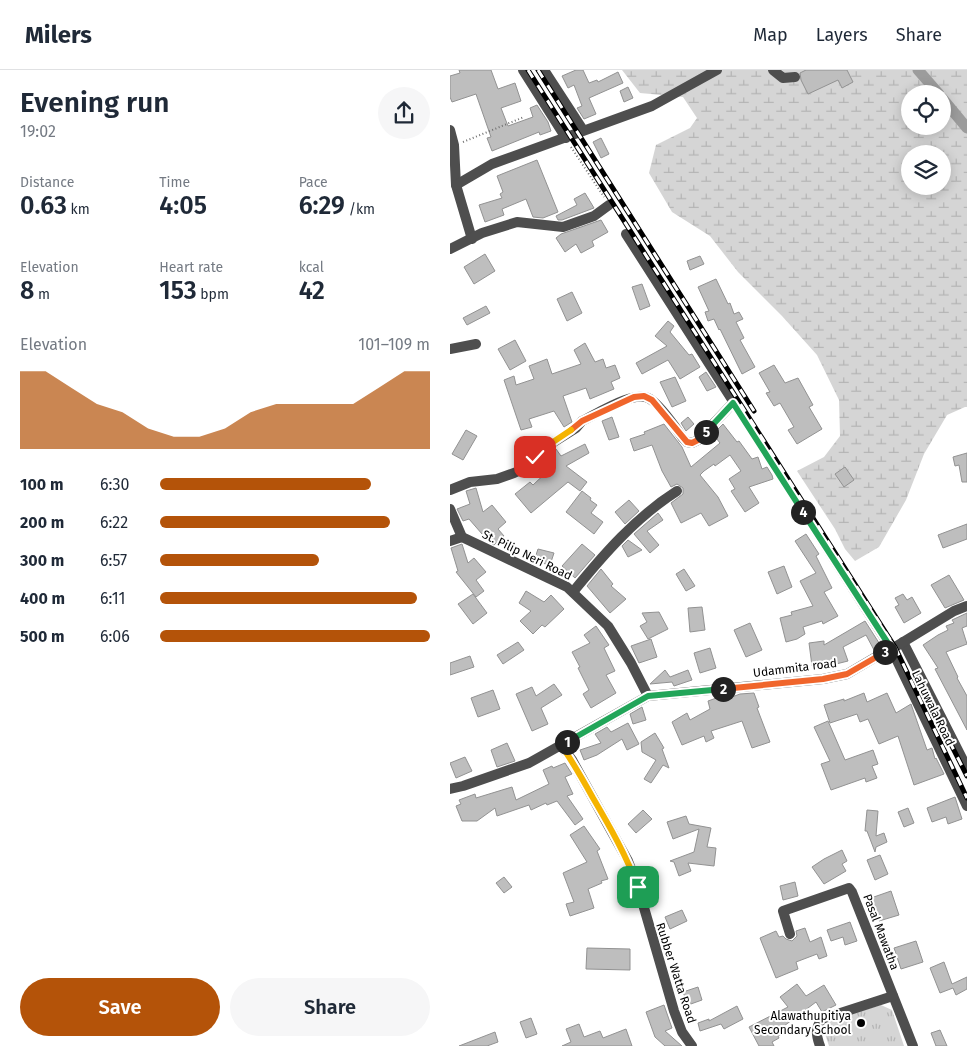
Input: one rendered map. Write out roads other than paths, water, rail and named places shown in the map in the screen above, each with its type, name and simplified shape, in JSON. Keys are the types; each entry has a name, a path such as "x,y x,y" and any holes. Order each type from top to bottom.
{"street":[{"path":"523,70 566,138"},
{"path":"544,70 584,130"},
{"path":"456,184 492,164 652,106 717,70"},
{"path":"773,70 783,78 795,77"},
{"path":"450,130 454,145 456,184 472,239"},
{"path":"450,249 517,222 562,227 594,216 609,205"},
{"name":"Lahuwala Road","path":"626,234 891,648 967,806"},
{"path":"450,349 476,344"},
{"path":"450,490 470,482 496,479 525,468 541,450 571,431 582,421 634,397 644,396 652,400 683,438 687,442 692,443 698,440 733,403"},
{"path":"573,592 598,561 657,504 677,491"},
{"name":"St. Pilip Neri Road","path":"450,509 462,537 567,587 573,592 608,626 631,663 648,696"},
{"path":"450,541 462,537"},
{"name":"Udammita road","path":"450,789 529,763 648,696 823,679 847,674 891,648 895,648 954,611 967,606"},
{"path":"903,642 967,768"},
{"name":"Rubber Watta Road","path":"561,745 572,760 628,861 638,887 674,1011 682,1032 692,1046"},
{"name":"Pasal Mawatha","path":"790,934 782,911 849,888 913,1046"},
{"path":"820,1046 816,1036 818,1025 822,1019 893,996"}],"waterway":[{"path":"918,70 931,85"},
{"path":"951,109 967,128"}],"railway":[{"path":"528,70 895,647 967,798"},
{"path":"538,70 754,411"},
{"path":"925,693 967,776"}],"place":[{"name":"Alawathupitiya Secondary School","path":"861,1023"}]}
